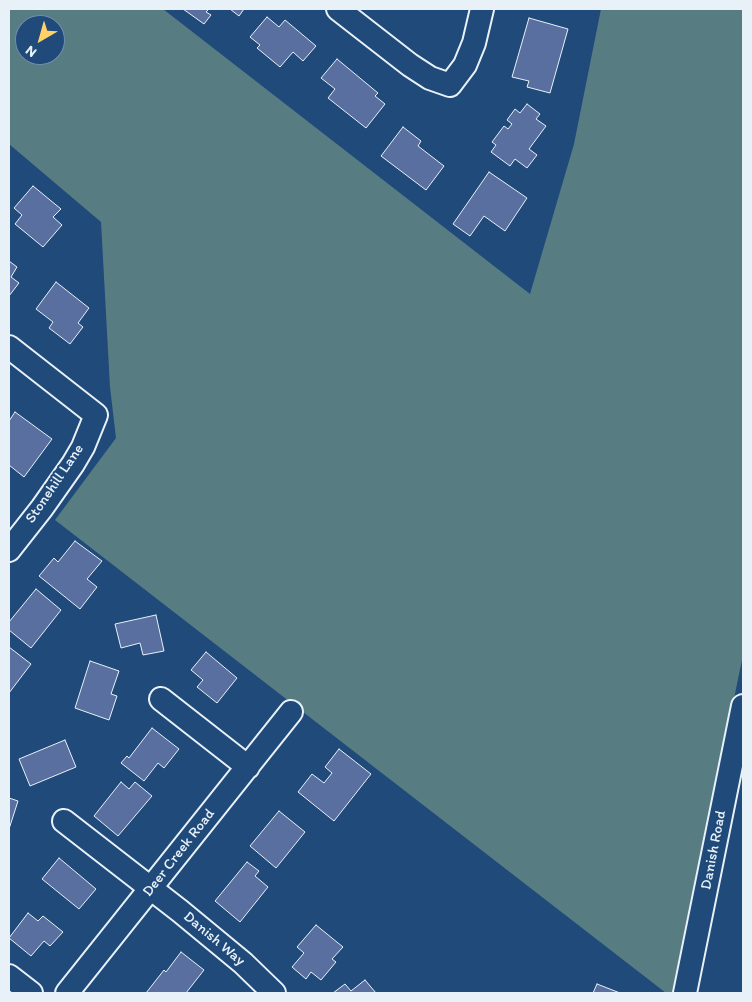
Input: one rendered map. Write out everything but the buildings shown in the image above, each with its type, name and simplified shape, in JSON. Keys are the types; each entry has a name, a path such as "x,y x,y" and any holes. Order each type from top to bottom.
{"street":[{"path":"338,9 410,65 430,78 450,86 465,65 474,44 482,9"},
{"name":"Stonehill Lane","path":"9,347 96,415 83,447 73,464 9,550"},
{"path":"161,699 248,767"},
{"name":"Danish Road","path":"685,993 736,775 743,706"},
{"name":"Deer Creek Road","path":"67,993 291,712"},
{"name":"Danish Way","path":"64,821 243,963 274,993"},
{"path":"9,976 31,993"}],"green space":[{"path":"9,9 163,9 530,294 574,144 601,9 743,9 743,655 673,993 666,993 55,520 116,438 110,387 101,222 9,144"}]}
